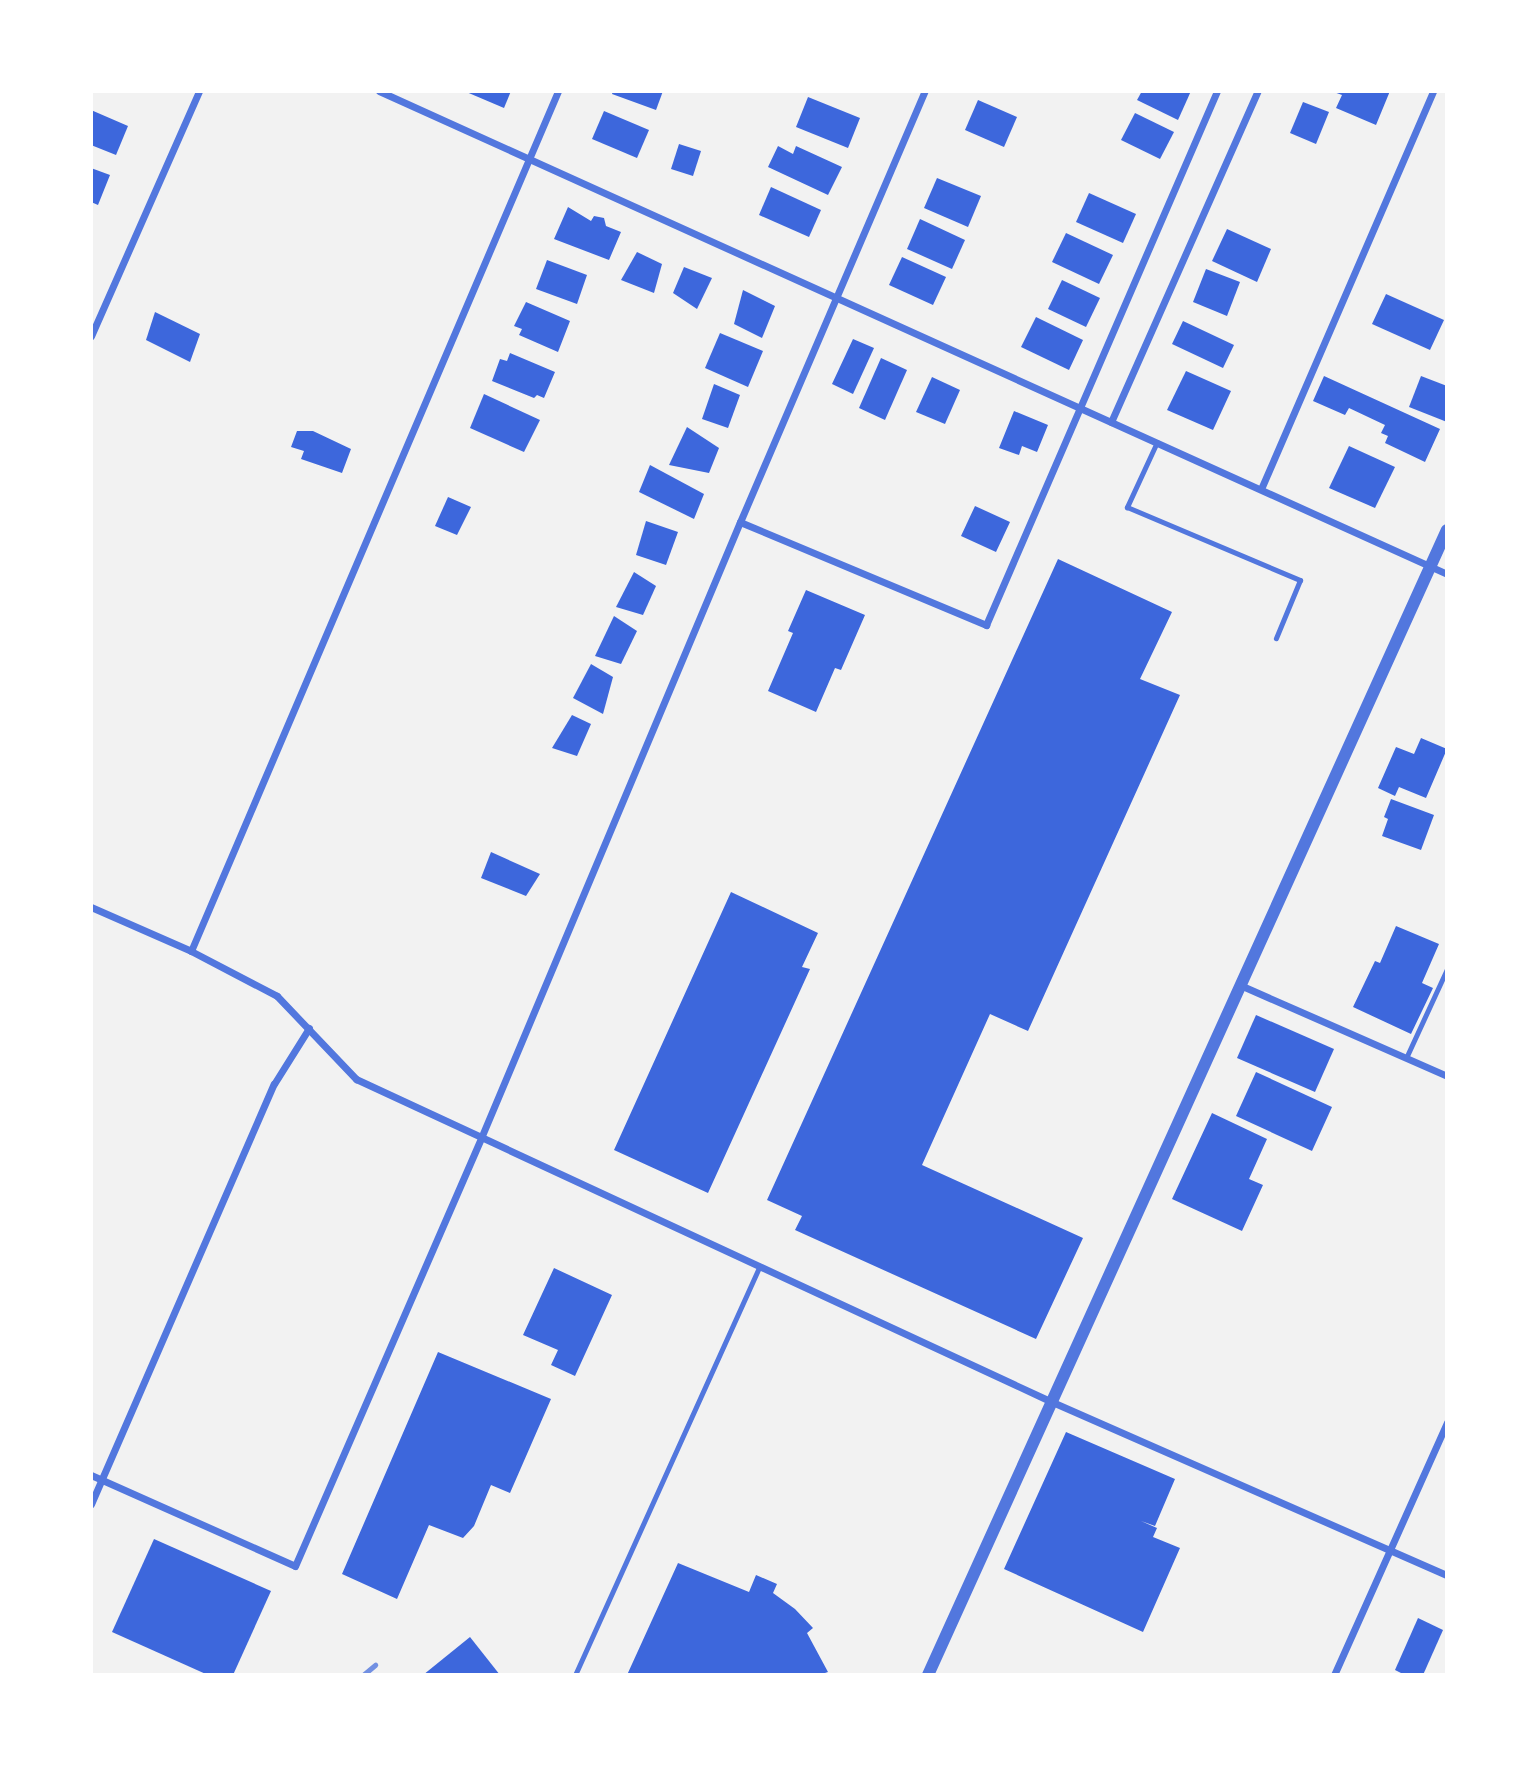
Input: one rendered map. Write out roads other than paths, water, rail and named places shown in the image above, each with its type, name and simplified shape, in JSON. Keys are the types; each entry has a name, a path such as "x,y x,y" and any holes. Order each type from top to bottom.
{"street":[{"path":"91,336 199,91"},
{"path":"379,91 528,161 1447,574"},
{"path":"191,951 558,91"},
{"path":"91,1475 295,1566 481,1138 925,91"},
{"path":"740,522 986,625 1217,91"},
{"path":"1111,422 1258,91"},
{"path":"1261,489 1433,91"},
{"path":"928,1675 1447,530"},
{"path":"91,907 191,951 277,996 356,1079 1050,1401 1447,1575"},
{"path":"1240,985 1447,1076"},
{"path":"91,1504 274,1084 309,1028"},
{"path":"1334,1675 1447,1422"}],"lane":[{"path":"1157,442 1127,507 1300,580 1276,638"},
{"path":"1405,1058 1447,969"},
{"path":"575,1675 760,1266"}],"railway":[{"path":"363,1675 375,1665"}]}
